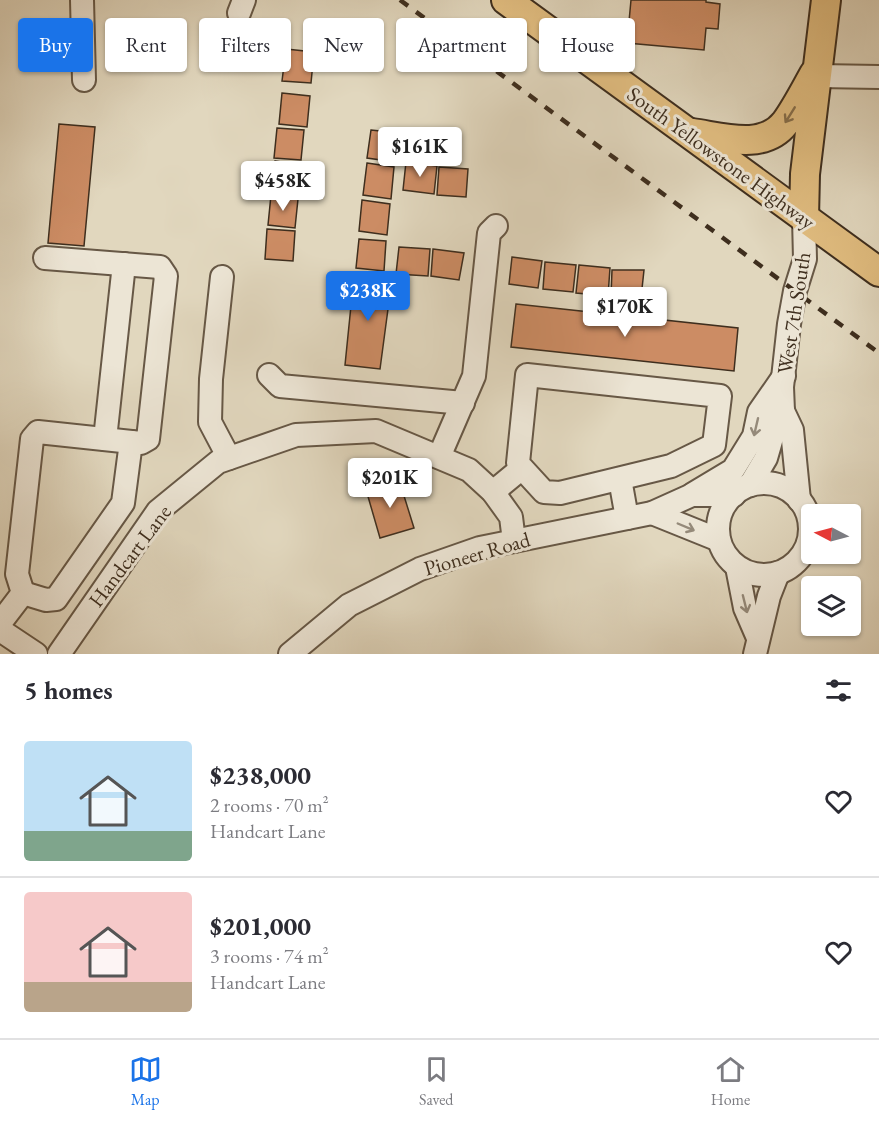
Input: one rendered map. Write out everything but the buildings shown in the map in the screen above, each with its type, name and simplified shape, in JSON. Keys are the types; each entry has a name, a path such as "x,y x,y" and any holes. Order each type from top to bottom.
{"main road":[{"name":"South Yellowstone Highway","path":"506,0 879,272"},
{"name":"West 7th South","path":"804,218 805,174 826,0"},
{"path":"685,132 750,141 769,135 785,123 819,70"}],"street":[{"path":"82,0 84,80"},
{"path":"819,70 879,77"},
{"name":"West 7th South","path":"742,490 766,459 783,411 783,376 789,324 795,291 805,259 804,218"},
{"path":"439,457 474,376 489,233 496,226"},
{"path":"23,592 17,573 32,439 38,432 141,443 148,439 166,276 160,267 45,258"},
{"path":"105,439 124,264"},
{"path":"222,278 211,380 210,422 230,458"},
{"path":"269,375 280,386 463,403"},
{"path":"527,375 720,396 714,445 671,466 560,493 544,492 522,468 518,463 527,375"},
{"path":"692,495 733,470 754,436 759,412 783,376"},
{"name":"West 7th South","path":"783,411 792,430 799,500"},
{"name":"Handcart Lane","path":"59,654 158,511 218,462 296,435 376,430 470,470 493,492 511,517 514,541"},
{"path":"23,592 46,600 56,600 123,503 131,442"},
{"path":"493,492 522,468"},
{"path":"620,479 627,518"},
{"path":"766,483 781,486 799,500 809,522 809,537 804,552 794,564 778,573 765,575 751,573 737,567 727,557 719,540 720,515 727,502 742,490 766,483"},
{"name":"Pioneer Road","path":"290,654 349,605 420,569 472,551 652,513 692,495 742,490"},
{"path":"123,503 150,522"},
{"path":"652,513 719,540"},
{"path":"737,567 745,608 757,646"},
{"path":"757,646 778,573"},
{"path":"0,623 23,592"},
{"path":"0,630 36,654"}],"railway":[{"path":"400,0 879,353"}]}
